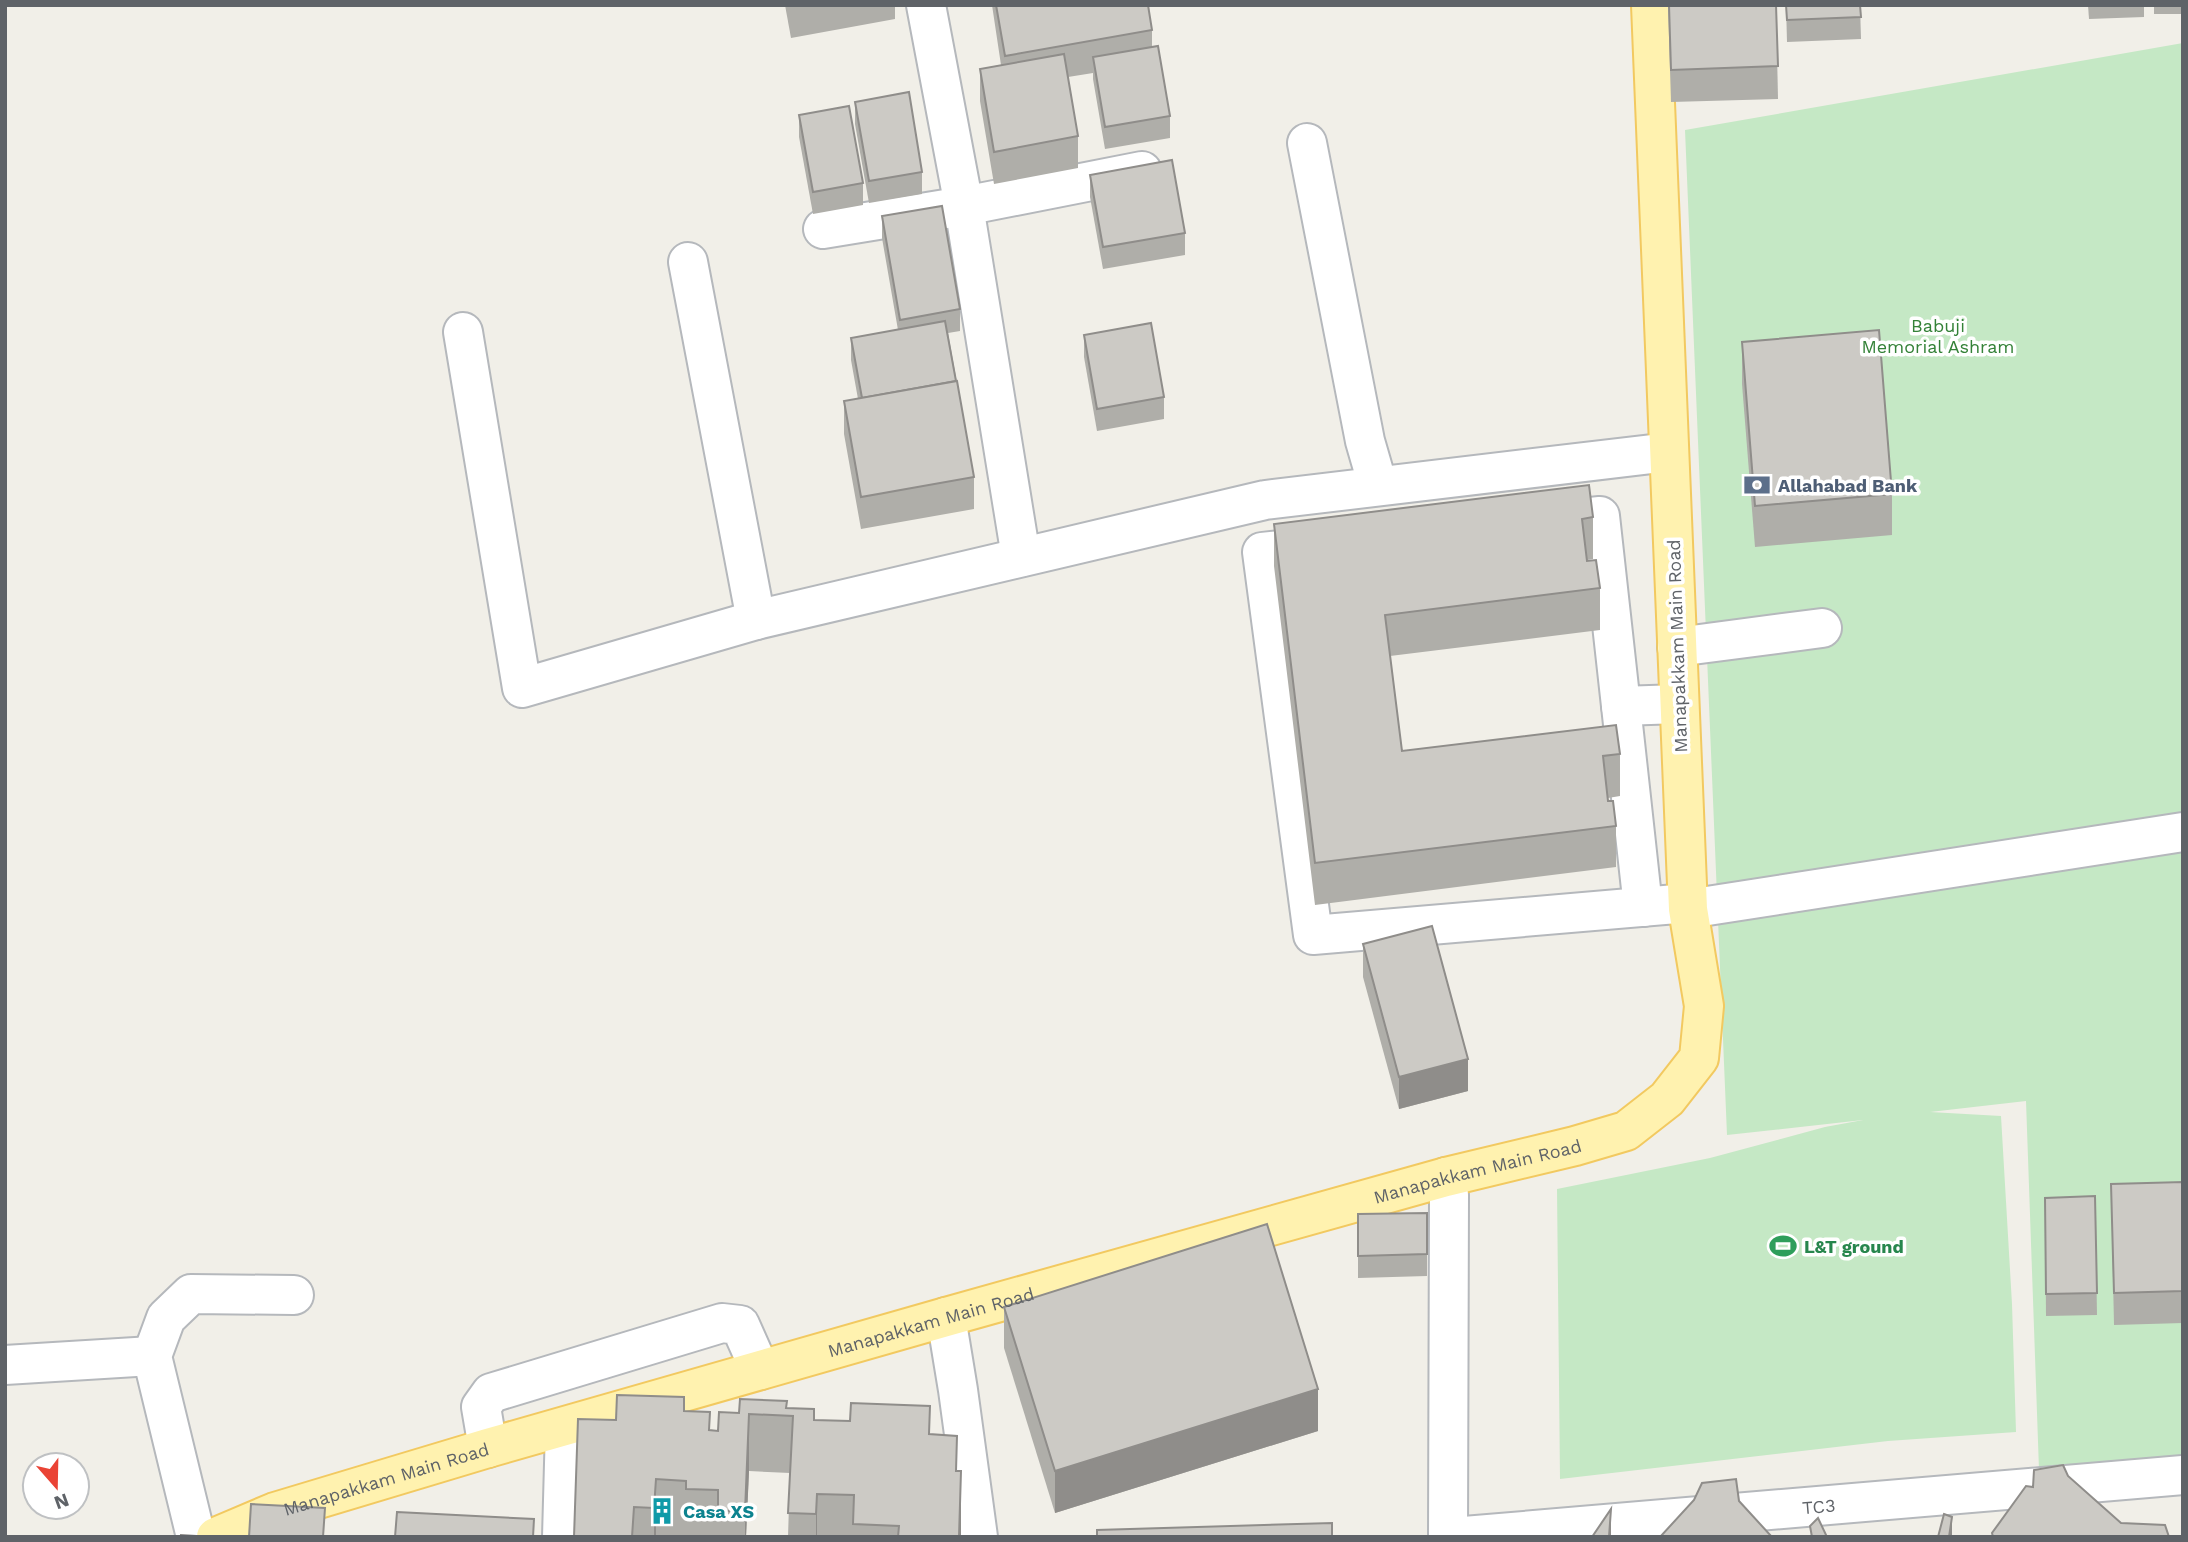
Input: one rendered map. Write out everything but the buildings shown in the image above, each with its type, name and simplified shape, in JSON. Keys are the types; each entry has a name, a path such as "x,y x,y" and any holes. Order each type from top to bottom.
{"main road":[{"name":"Manapakkam Main Road","path":"216,1537 275,1512 488,1448 1446,1177 1626,1131 1667,1099 1699,1058 1703,1006 1688,906 1651,5"}],"street":[{"path":"926,5 964,206 1021,557"},
{"path":"1307,143 1365,441 1378,486"},
{"path":"823,229 964,206 1172,166"},
{"path":"688,262 756,620"},
{"path":"463,332 522,688 756,620 1265,500 1669,452"},
{"path":"1506,526 1600,516 1643,907"},
{"path":"1357,542 1262,552 1313,935 1643,907 1688,906 2183,832"},
{"path":"1677,647 1822,628"},
{"path":"1621,706 1679,704"},
{"path":"1446,1177 1449,1195 1450,1537"},
{"path":"196,1537 152,1356 166,1318 191,1294 294,1295"},
{"path":"946,1317 978,1537"},
{"path":"488,1448 481,1407 491,1393 722,1323 740,1325 760,1370"},
{"path":"5,1365 152,1356"},
{"path":"541,1537 554,1430"},
{"path":"554,1430 562,1537"},
{"name":"TC3","path":"1450,1537 2183,1475"}],"green space":[{"name":"Babuji Memorial Ashram","path":"2183,43 2183,1488 2039,1470 2026,1101 1930,1112 2001,1116 2016,1432 1888,1441 1560,1479 1557,1189 1710,1158 1825,1127 1863,1120 1727,1135 1685,130"}],"place":[{"name":"Allahabad Bank","path":"1757,485"},
{"name":"L&T ground","path":"1783,1246"},
{"name":"Casa XS","path":"662,1511"}]}
